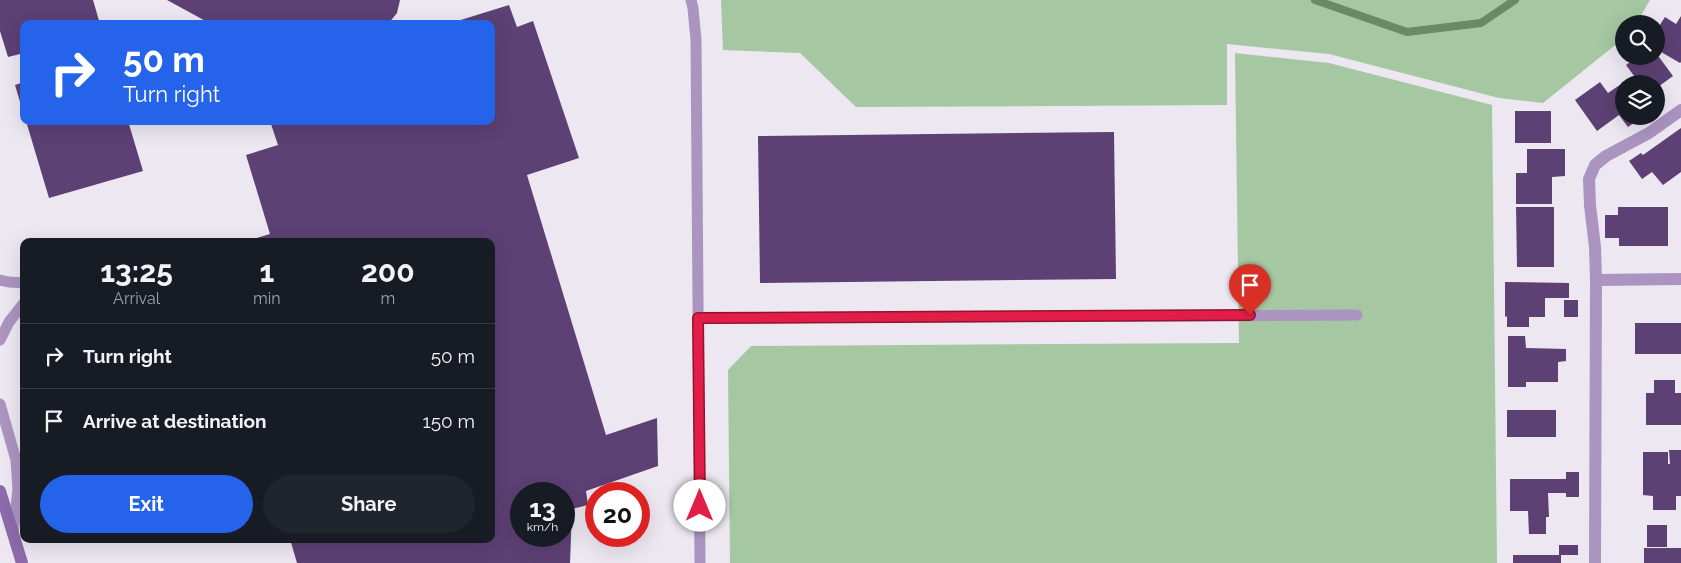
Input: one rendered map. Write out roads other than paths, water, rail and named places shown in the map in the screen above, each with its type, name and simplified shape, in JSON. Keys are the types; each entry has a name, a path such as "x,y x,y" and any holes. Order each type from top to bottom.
{"main road":[{"path":"0,491 22,563"}],"street":[{"path":"1595,563 1596,280 1589,179 1595,165 1606,156 1649,133 1681,110"},
{"path":"1596,280 1681,279"}],"lane":[{"path":"691,0 694,8 696,40 700,563"},
{"path":"0,280 20,283"},
{"path":"0,340 9,322 20,309"},
{"path":"698,318 1357,315"},
{"path":"0,404 16,460 18,489 13,534"}],"waterway":[{"path":"1315,0 1407,32 1481,23 1515,0"}]}
